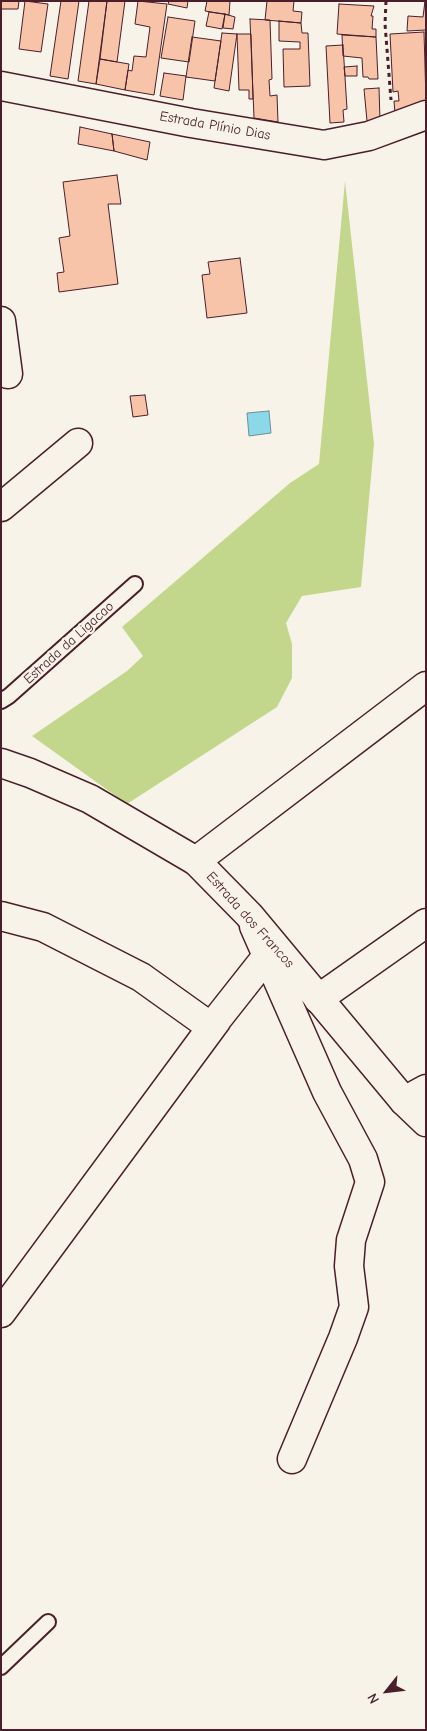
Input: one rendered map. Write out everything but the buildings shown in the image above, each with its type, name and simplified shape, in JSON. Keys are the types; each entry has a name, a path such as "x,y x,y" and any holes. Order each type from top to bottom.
{"street":[{"name":"Estrada Plínio Dias","path":"1,86 229,130 324,145 369,136 426,115"},
{"path":"1,321 8,374"},
{"path":"1,507 78,443"},
{"path":"196,861 426,686"},
{"name":"Estrada dos Francos","path":"1,763 30,773 90,799 196,861 249,915 318,999 415,1095 426,1122"},
{"path":"249,915 327,1092 363,1160 370,1182 351,1240 349,1266 354,1307 343,1338 292,1459"},
{"path":"1,916 43,927 141,977 211,1027 217,1020"},
{"path":"318,999 426,924"},
{"path":"1,1313 217,1020 267,956"}],"lane":[{"name":"Estrada da Ligacao","path":"1,701 135,584"},
{"path":"1,1667 48,1622"}],"path":[{"path":"386,1 385,24 393,127"}],"green space":[{"path":"345,181 374,444 361,587 302,596 286,623 292,644 292,678 277,707 127,804 32,736 127,671 143,656 122,627 290,483 319,464"}],"water":[{"path":"269,411 271,433 249,436 247,413"}]}
